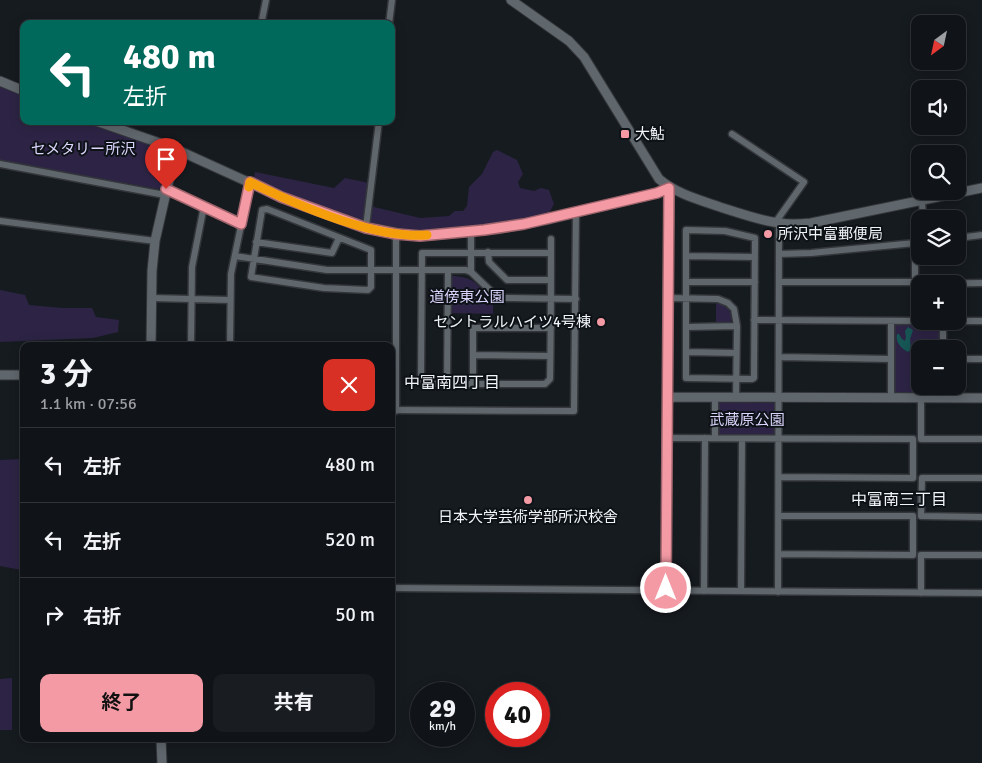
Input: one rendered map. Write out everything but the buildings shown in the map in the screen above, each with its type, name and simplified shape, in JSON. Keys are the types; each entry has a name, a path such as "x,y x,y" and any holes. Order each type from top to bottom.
{"street":[{"path":"262,20 266,0"},
{"path":"390,20 392,0"},
{"path":"511,0 569,42 584,57 654,172 669,188 754,218 777,223 812,223 922,200 923,210"},
{"path":"0,81 20,89"},
{"path":"107,125 176,149 281,197 366,228 396,234 420,236 471,232 524,224 657,193 669,188"},
{"path":"366,228 379,125"},
{"path":"732,134 804,182 777,223 780,254 778,592"},
{"path":"151,342 155,241 176,149"},
{"path":"0,164 166,192 204,206 241,224"},
{"path":"230,342 231,274 250,182"},
{"path":"666,591 669,188"},
{"path":"966,191 982,188"},
{"path":"191,342 192,267 204,206"},
{"path":"267,209 371,250 371,287 368,290 324,288 252,277 256,242 262,210 267,209"},
{"path":"395,410 574,411 576,212"},
{"path":"0,221 155,241"},
{"path":"686,230 725,231 755,238 755,257 754,378 686,378 686,230"},
{"path":"471,232 471,272"},
{"path":"395,342 396,234"},
{"path":"966,237 982,236"},
{"path":"256,242 332,253 339,238"},
{"path":"551,239 551,253 551,298 550,379 545,384 425,384 421,379 422,253 551,253"},
{"path":"780,254 915,244 915,282 780,282"},
{"path":"488,252 489,262 507,280 551,280"},
{"path":"235,256 327,270 466,270 471,272 494,294 500,297 576,299"},
{"path":"687,256 755,257"},
{"path":"447,384 448,270"},
{"path":"687,282 755,282"},
{"path":"966,283 982,283"},
{"path":"152,298 230,300"},
{"path":"668,298 718,299 725,301 734,309 737,326 736,397"},
{"path":"754,320 911,321"},
{"path":"891,321 891,398"},
{"path":"966,321 982,321"},
{"path":"687,327 737,326"},
{"path":"473,384 473,328 550,328"},
{"path":"687,352 736,353"},
{"path":"473,355 550,356"},
{"path":"779,357 891,359"},
{"path":"966,359 982,359"},
{"path":"0,375 20,375"},
{"path":"667,397 982,398"},
{"path":"714,438 715,397"},
{"path":"921,398 921,439 982,439"},
{"path":"667,438 913,439 913,478 779,477"},
{"path":"704,591 705,438"},
{"path":"740,591 742,439"},
{"path":"982,478 922,478 921,516 982,517"},
{"path":"778,554 913,555 913,516 779,516"},
{"path":"921,593 921,555 982,555"},
{"path":"395,588 982,593"},
{"path":"161,742 162,763"}],"green space":[{"name":"セメタリー所沢","path":"0,85 20,93 20,125 99,125 167,149 169,155 159,189 0,162"},
{"path":"497,150 517,160 523,174 518,182 520,188 534,191 541,188 549,190 554,204 548,215 527,221 463,229 408,231 372,224 339,214 282,193 254,179 255,172 334,188 345,178 369,183 367,200 374,207 420,218 449,216 455,211 463,211 467,206 469,187 482,174 493,152"},
{"name":"道傍東公園","path":"450,276 458,276 475,282 493,301 493,314 450,313"},
{"path":"0,290 25,295 29,305 92,308 96,317 119,320 118,332 93,338 0,342"},
{"path":"718,303 729,310 731,323 716,322 716,304"},
{"path":"895,323 911,323 911,330 941,330 941,340 911,340 911,394 893,394 893,325"},
{"name":"武蔵原公園","path":"717,402 777,403 777,435 718,436"},
{"path":"20,459 20,570 0,566 0,460"},
{"path":"12,678 12,730 0,730 0,679"}],"shaded area":[{"path":"908,327 913,330 910,339 911,349 908,352 903,349 897,340 897,334 899,334 905,341 905,331"}],"slow traffic":[{"path":"249,187 250,182 281,197 366,228 407,235 427,235"}],"place":[{"name":"大鮎","path":"625,134"},
{"name":"所沢中富郵便局","path":"768,234"},
{"name":"セントラルハイツ4号棟","path":"601,322"},
{"name":"日本大学芸術学部所沢校舎","path":"528,500"}],"district":[{"name":"中富南四丁目","path":"452,382"},
{"name":"中富南三丁目","path":"899,499"}],"route":[{"path":"166,189 241,224 250,182 281,197 366,228 396,234 420,236 498,229 550,219 657,193 669,188 666,588"}]}
